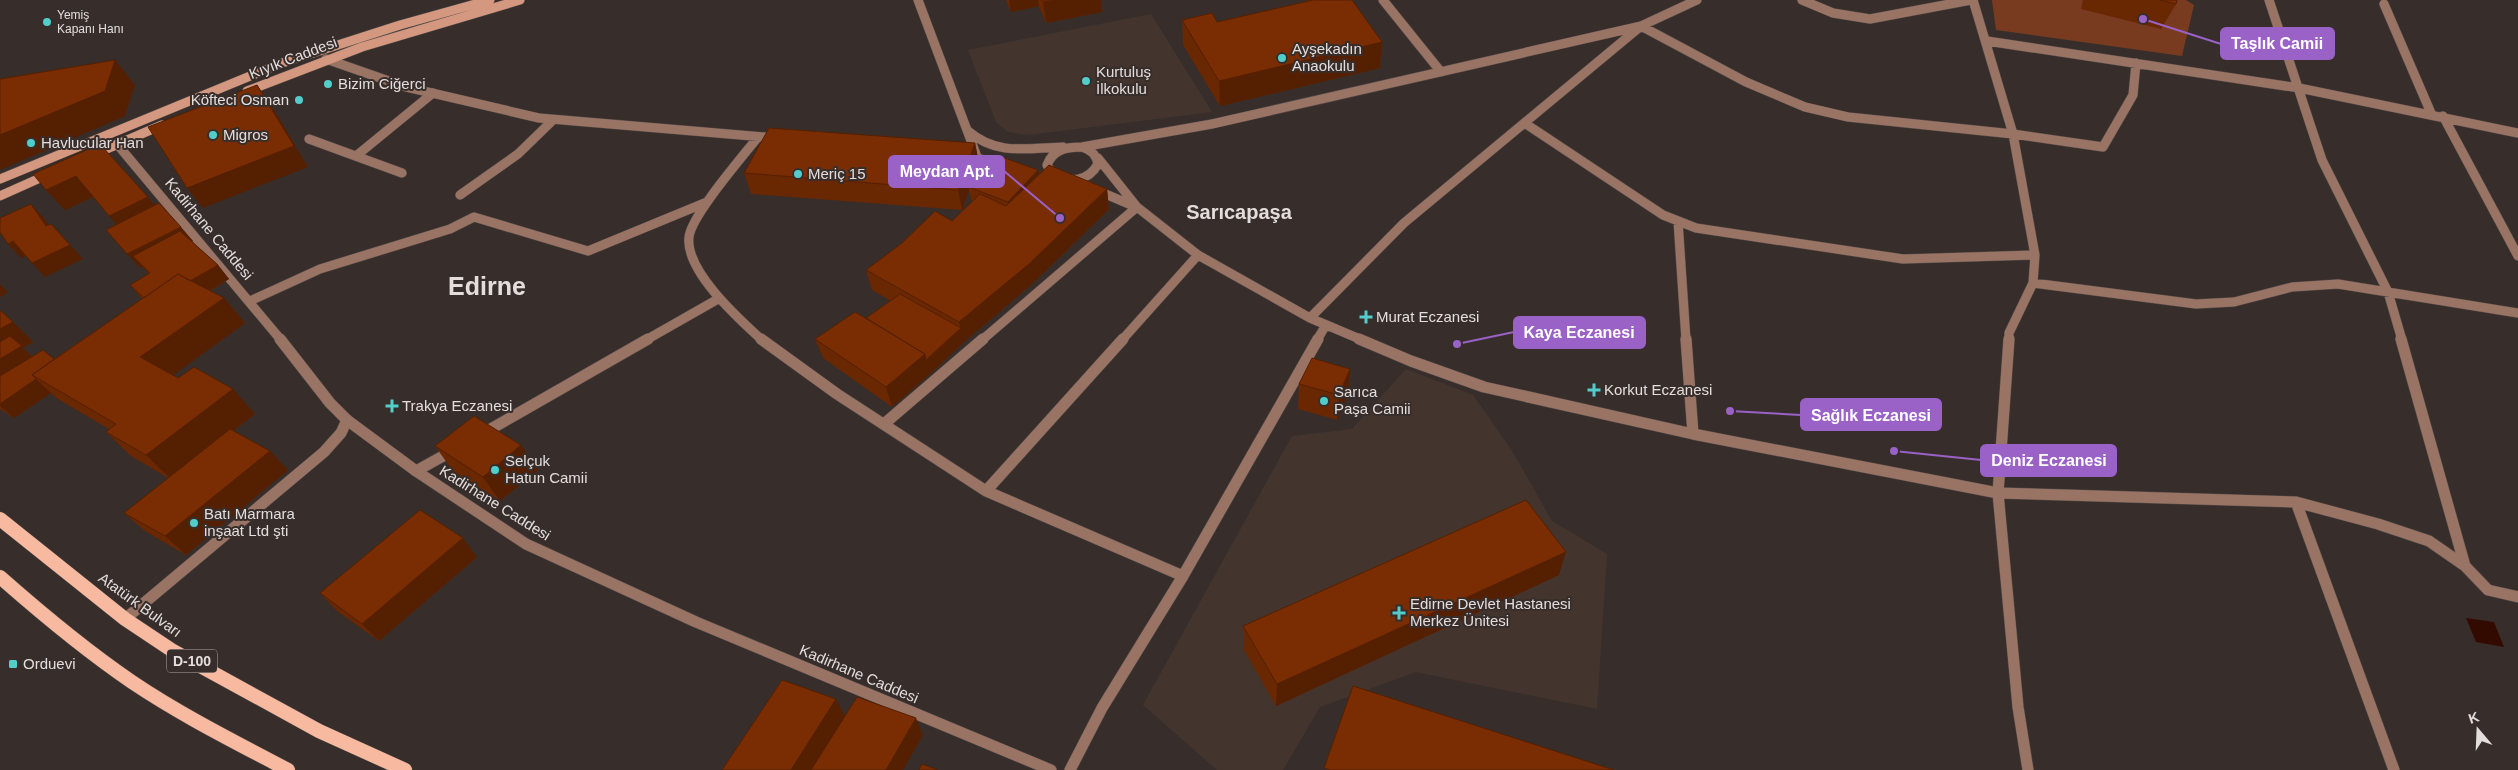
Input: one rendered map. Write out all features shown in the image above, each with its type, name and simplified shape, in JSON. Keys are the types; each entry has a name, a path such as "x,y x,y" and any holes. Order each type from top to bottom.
{"main road":[{"name":"Kıyık Caddesi","path":"0,179 243,78 318,50 490,0"},
{"name":"Kıyık Caddesi","path":"239,94 326,59 520,0"},
{"path":"318,50 326,59"},
{"path":"90,156 170,122"},
{"path":"108,134 117,144"},
{"path":"0,196 54,172"},
{"name":"Atatürk Bulvarı","path":"0,519 125,619 172,651 319,731 404,770"},
{"path":"0,577 58,628 132,682 192,719 288,770"}],"street":[{"path":"918,0 977,158"},
{"path":"1383,0 1441,72"},
{"path":"1053,175 1048,165 1049,160 1058,151 1212,124 1641,26 1697,0"},
{"path":"1802,0 1833,13 1870,19 1972,0 1987,41 2013,134 2035,255 2033,283 2009,333 1998,493 2018,707 2028,770"},
{"path":"2269,0 2322,160 2388,292 2465,566"},
{"path":"2384,4 2431,113"},
{"path":"1310,318 1404,223 1526,124 1641,26"},
{"path":"1641,26 1746,82 1805,107 1848,118 2013,134 2103,147 2134,95 2136,63"},
{"path":"1987,41 2299,88 2431,113 2518,133"},
{"path":"326,59 433,93 553,120 787,140"},
{"path":"356,156 433,93"},
{"path":"2444,116 2518,256"},
{"path":"460,196 518,154 553,120"},
{"path":"1526,124 1663,215 1696,228 1904,259 2035,255"},
{"path":"967,129 981,142 1003,149 1078,147 1094,153 1137,207 1198,255 1310,318 1411,361 1484,388 1693,434 1998,493 2296,502 2378,524 2429,541 2465,566 2488,590 2518,597"},
{"path":"758,137 707,202 688,236 691,254 718,299 766,344 986,491 1183,576"},
{"path":"309,139 402,173"},
{"name":"Kadirhane Caddesi","path":"117,144 250,301 330,403 348,420 416,472 526,544 696,622 1051,770"},
{"path":"950,155 977,158 1015,167"},
{"path":"1067,180 1084,178 1091,174 1098,164 1098,158"},
{"path":"1038,172 1053,175 1137,207"},
{"path":"250,301 320,269 450,229 474,216 588,251 707,202"},
{"path":"884,424 1137,207"},
{"path":"1678,221 1693,434"},
{"path":"986,491 1198,255"},
{"path":"2033,283 2196,304 2234,302 2292,288 2338,284 2518,313"},
{"path":"416,472 718,299"},
{"path":"1070,770 1102,708 1183,576 1326,325"},
{"path":"125,619 324,452 341,433 348,420"},
{"path":"2296,502 2394,770"}],"shaded area":[{"path":"1992,0 2186,0 2194,5 2182,56 1996,30"},
{"name":"Kurtuluş İlkokulu","path":"1151,14 1212,112 1028,135 1008,132 996,122 968,50"},
{"name":"Edirne Devlet Hastanesi Merkez Ünitesi","path":"1406,369 1473,395 1511,449 1552,521 1607,554 1597,709 1416,672 1320,707 1283,770 1217,770 1143,705 1292,436 1352,429"},
{"path":"2466,618 2494,622 2504,647 2476,642"}],"building":[{"path":"1313,0 1352,0 1382,42 1219,81 1182,20 1212,13 1217,22"},
{"path":"2160,0 2177,0 2176,4"},
{"path":"115,60 105,91 0,135 0,79"},
{"path":"257,85 294,146 187,188 148,127"},
{"path":"769,128 975,143 958,190 744,173"},
{"path":"100,144 148,197 109,216 76,176 46,190 33,174"},
{"path":"999,156 1038,170 1008,202 969,187"},
{"path":"1049,165 1107,189 1029,264 959,322 866,270 902,243 935,211 952,221 980,194 1006,206"},
{"path":"159,203 181,227 127,254 106,230"},
{"path":"31,204 46,226 51,224 70,245 32,263 13,241 8,244 0,232 0,218"},
{"path":"180,231 218,265 190,281 178,274 144,298 130,285 150,273 133,256"},
{"path":"178,274 224,298 140,357 178,378 194,367 233,389 146,455 106,432 116,424 32,375"},
{"path":"900,294 961,328 926,360 925,354 866,318"},
{"path":"0,310 13,322 0,329"},
{"path":"855,312 925,354 886,387 815,339"},
{"path":"10,336 22,346 0,359 0,342"},
{"path":"43,350 54,359 32,375 36,379 0,404 0,376"},
{"path":"1312,358 1350,369 1339,395 1299,384"},
{"path":"474,416 521,445 483,477 435,446"},
{"path":"230,429 270,451 165,536 124,513"},
{"path":"1526,500 1566,552 1277,684 1243,626"},
{"path":"420,510 463,538 362,624 320,593"},
{"path":"782,680 836,699 791,770 722,770"},
{"path":"1353,686 1614,770 1330,770 1324,768"},
{"path":"857,697 916,718 886,770 811,770"},
{"path":"922,764 938,770 919,770"}],"place":[{"name":"Taşlık Camii","path":"2143,19"},
{"name":"Yemiş Kapanı Hanı","path":"47,22"},
{"name":"Ayşekadın Anaokulu","path":"1282,58"},
{"name":"Kurtuluş İlkokulu","path":"1086,81"},
{"name":"Bizim Ciğerci","path":"328,84"},
{"name":"Köfteci Osman","path":"299,100"},
{"name":"Migros","path":"213,135"},
{"name":"Havlucular Han","path":"31,143"},
{"name":"Meriç 15","path":"798,174"},
{"name":"Meydan Apt.","path":"1060,218"},
{"name":"Murat Eczanesi","path":"1366,317"},
{"name":"Kaya Eczanesi","path":"1457,344"},
{"name":"Korkut Eczanesi","path":"1594,390"},
{"name":"Sarıca Paşa Camii","path":"1324,401"},
{"name":"Trakya Eczanesi","path":"392,406"},
{"name":"Sağlık Eczanesi","path":"1730,411"},
{"name":"Deniz Eczanesi","path":"1894,451"},
{"name":"Selçuk Hatun Camii","path":"495,470"},
{"name":"Batı Marmara inşaat Ltd şti","path":"194,523"},
{"name":"Edirne Devlet Hastanesi Merkez Ünitesi","path":"1399,613"},
{"name":"Orduevi","path":"13,664"}],"district":[{"name":"Sarıcapaşa","path":"1239,212"},
{"name":"Edirne","path":"487,286"}]}
